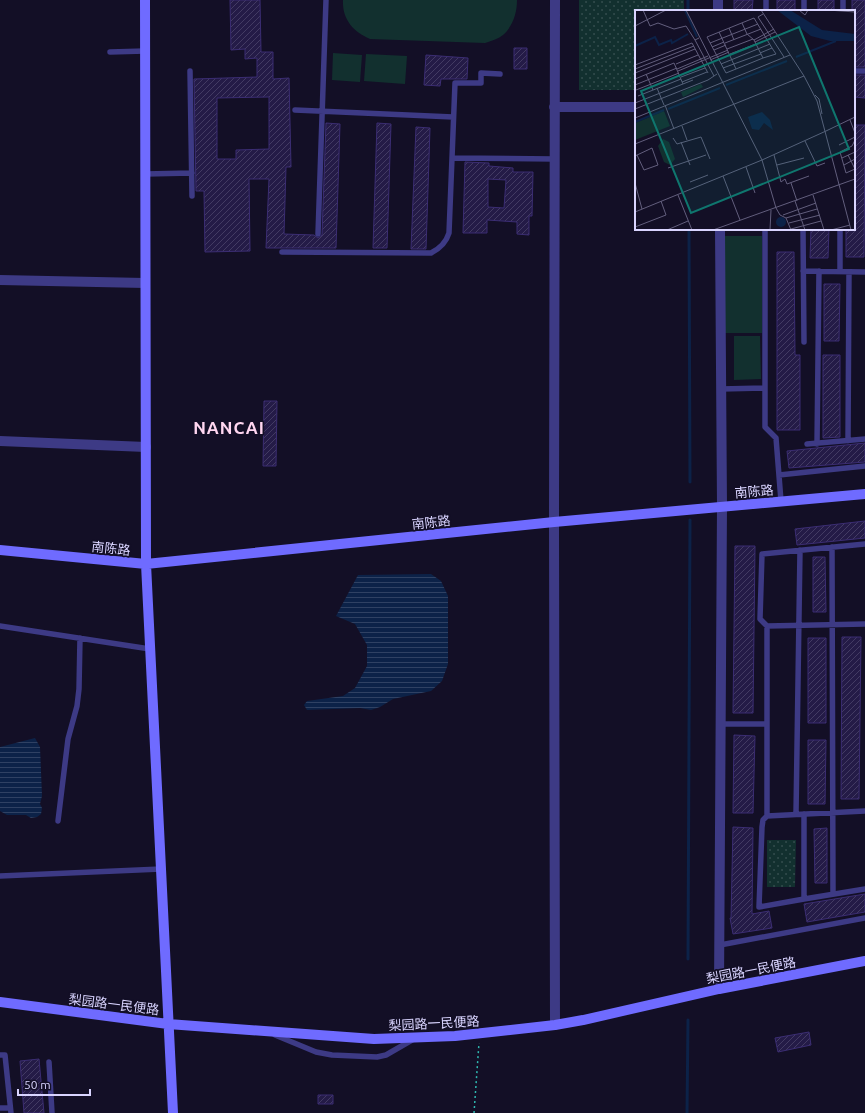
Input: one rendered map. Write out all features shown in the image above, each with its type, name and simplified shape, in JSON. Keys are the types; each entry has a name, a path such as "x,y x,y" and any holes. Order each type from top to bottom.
{"street":[{"path":"145,0 146,564 173,1113"},
{"path":"555,0 555,1025"},
{"path":"554,107 635,107"},
{"path":"719,989 722,506 720,230"},
{"path":"0,280 145,283"},
{"path":"0,441 146,448"},
{"name":"南陈路","path":"0,550 146,564 554,522 865,494"},
{"name":"梨园路一民便路","path":"0,1002 168,1024 374,1039 479,1033 555,1025 719,989 865,961"}],"lane":[{"path":"318,234 326,0"},
{"path":"110,52 145,51"},
{"path":"190,71 192,196"},
{"path":"282,252 318,251 431,253 436,251 444,243 448,233 454,83 481,84 481,72 500,74"},
{"path":"295,110 453,117"},
{"path":"452,158 554,160"},
{"path":"145,174 192,173"},
{"path":"765,230 765,427 776,438 781,501"},
{"path":"804,230 804,342"},
{"path":"840,230 840,272"},
{"path":"804,271 865,272"},
{"path":"817,444 819,271"},
{"path":"848,272 848,441"},
{"path":"721,389 765,388"},
{"path":"807,444 865,439"},
{"path":"779,475 865,466"},
{"path":"865,544 762,554 760,619 767,626 767,816 763,820 762,827 759,907 865,889"},
{"path":"832,547 833,894"},
{"path":"796,814 800,550"},
{"path":"767,626 865,624"},
{"path":"0,626 150,649"},
{"path":"58,821 68,739 78,695 80,638"},
{"path":"721,724 767,724"},
{"path":"767,816 865,810"},
{"path":"804,814 804,900"},
{"path":"0,876 161,869"},
{"path":"720,945 865,918"},
{"path":"267,1031 316,1052 340,1056 377,1057 386,1055 416,1037"},
{"path":"0,1055 5,1055 10,1110 0,1108"},
{"path":"49,1062 52,1113"}],"path":[{"path":"474,1113 479,1033"}],"green space":[{"path":"343,0 517,0 515,14 509,28 501,36 485,43 370,39 358,33 350,24 344,13"},
{"path":"579,0 684,0 684,10 635,10 635,90 579,90"},
{"path":"333,53 362,55 360,82 332,80"},
{"path":"366,54 407,56 405,84 364,81"},
{"path":"723,236 762,236 762,333 723,333"},
{"path":"734,336 760,336 761,379 734,380"},
{"path":"767,840 796,840 795,887 767,887"}],"water":[{"path":"431,574 441,581 448,596 448,664 442,681 431,691 393,699 380,707 371,710 360,708 307,710 304,705 307,701 343,696 355,688 367,666 367,645 355,624 336,616 358,575"},
{"path":"35,738 40,747 42,796 40,804 42,808 41,814 37,817 31,818 26,815 7,815 0,811 0,747"}],"building":[{"path":"230,0 260,0 261,52 273,52 273,79 289,78 291,167 286,167 284,234 314,235 318,238 322,235 326,123 340,124 336,248 266,248 269,179 249,179 250,251 205,252 204,191 196,191 194,79 257,77 257,58 245,59 245,49 231,50","holes":["269,97 269,149 236,150 236,159 217,159 217,98"]},
{"path":"734,0 753,0 752,10 734,10"},
{"path":"777,0 795,0 795,10 777,10"},
{"path":"818,0 834,0 834,10 818,10"},
{"path":"852,0 865,0 865,67 855,67 855,10 852,10"},
{"path":"514,48 527,48 527,69 514,69"},
{"path":"426,55 468,58 467,79 441,79 440,86 424,85"},
{"path":"855,75 865,75 865,98 855,97"},
{"path":"377,123 391,124 387,248 373,248"},
{"path":"855,125 865,125 864,257 846,257 846,230 855,230"},
{"path":"416,127 430,128 426,249 411,249"},
{"path":"465,162 489,163 489,166 513,168 513,172 533,172 532,216 529,216 529,235 517,234 517,222 487,220 487,233 463,233","holes":["488,179 506,180 504,208 488,207"]},
{"path":"811,230 829,230 828,258 810,258"},
{"path":"777,252 794,252 795,355 800,355 800,430 777,430"},
{"path":"824,284 840,284 839,341 824,341"},
{"path":"823,355 840,355 840,437 823,438"},
{"path":"264,401 277,401 276,466 263,466"},
{"path":"865,443 865,462 789,468 787,451"},
{"path":"865,521 865,538 797,545 795,529"},
{"path":"735,546 755,546 753,713 733,713"},
{"path":"813,557 825,557 826,612 813,612"},
{"path":"842,637 861,637 859,799 841,799"},
{"path":"808,638 826,638 826,723 808,723"},
{"path":"734,735 755,736 753,813 733,813"},
{"path":"808,740 826,740 825,804 808,804"},
{"path":"733,827 753,828 752,914 769,911 772,928 733,934 730,918"},
{"path":"827,828 827,883 815,883 814,829"},
{"path":"865,894 865,912 807,922 804,904"},
{"path":"809,1032 811,1045 778,1052 775,1038"},
{"path":"39,1059 44,1113 24,1113 20,1061"},
{"path":"318,1095 333,1095 333,1104 318,1104"}],"waterway":[{"path":"688,0 688,10"},
{"path":"689,230 690,482"},
{"path":"688,959 690,520"},
{"path":"687,1113 688,1020"}],"district":[{"name":"NANCAI","path":"229,428"}]}
